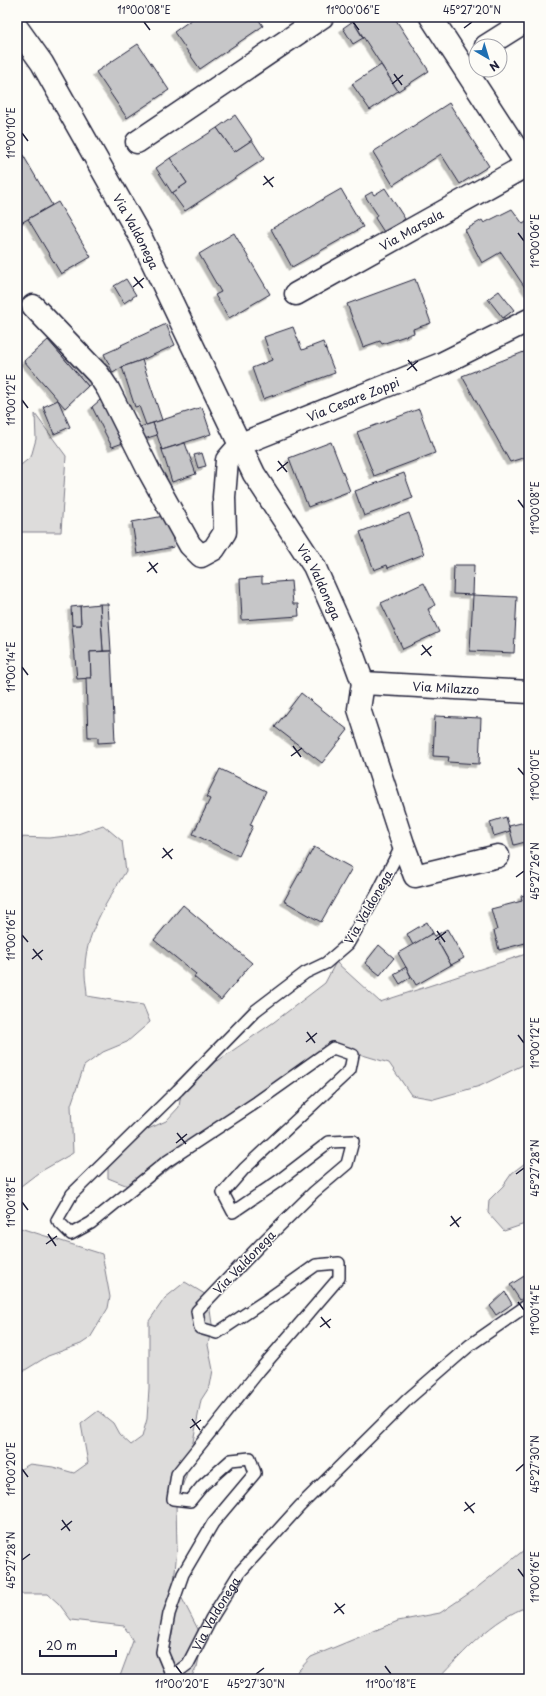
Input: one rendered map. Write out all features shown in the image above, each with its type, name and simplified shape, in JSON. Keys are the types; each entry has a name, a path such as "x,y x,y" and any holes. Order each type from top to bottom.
{"street":[{"path":"137,142 322,17"},
{"name":"Via Marsala","path":"431,17 468,57"},
{"path":"499,38 529,19"},
{"name":"Via Valdonega","path":"17,28 42,62 141,238 241,444 254,474 314,566 348,642 363,683 359,709 403,844 415,876 498,856"},
{"name":"Via Marsala","path":"296,294 528,167 479,78"},
{"path":"33,306 98,374 108,389 149,471 190,544 201,556 214,549 225,532 224,497 227,460 241,444"},
{"name":"Via Cesare Zoppi","path":"241,444 441,364 529,320"},
{"name":"Via Milazzo","path":"363,683 529,692"}],"lane":[{"name":"Via Valdonega","path":"403,844 377,894 348,944 326,963 305,973 255,1011 178,1090 72,1194 57,1220 71,1234 91,1223 166,1162 257,1102 333,1048 353,1054 350,1070 244,1168 223,1193 233,1212 277,1182 329,1142 353,1141 347,1164 314,1192 260,1244 197,1311 200,1328 217,1333 316,1265 339,1263 339,1278 259,1371 177,1474 174,1500 190,1501 203,1485 231,1460 250,1458 255,1473 213,1523 183,1574 169,1614 162,1652 172,1676 188,1664 211,1619 240,1572 300,1506 408,1399 470,1345 529,1304"}],"shaded area":[{"path":"35,414 66,456 61,532 17,532 17,468 31,457 36,439"},
{"path":"103,825 122,841 126,871 104,907 92,933 85,960 87,996 143,1005 150,1022 127,1042 103,1052 84,1066 71,1105 73,1153 38,1173 17,1189 17,837 49,838 75,835"},
{"path":"529,953 529,1017 526,1023 526,1033 529,1034 529,1062 480,1086 434,1099 411,1095 389,1063 346,1050 338,1051 221,1124 189,1154 155,1180 128,1186 108,1178 108,1165 137,1134 166,1121 179,1107 182,1085 199,1065 219,1060 274,1022 325,983 336,962 380,1002"},
{"path":"529,1160 529,1221 525,1224 504,1231 488,1213 489,1200 503,1186 512,1173"},
{"path":"17,1227 102,1254 110,1297 108,1308 90,1338 81,1344 48,1356 17,1375"},
{"path":"185,1282 208,1296 212,1324 208,1345 213,1370 210,1386 201,1400 187,1473 176,1503 177,1549 174,1583 203,1639 197,1667 190,1679 119,1679 133,1641 124,1626 71,1620 59,1604 48,1594 17,1594 17,1471 30,1464 53,1467 74,1473 88,1463 81,1424 98,1411 113,1423 119,1434 131,1445 142,1437 147,1419 149,1388 149,1321 165,1298"},
{"path":"529,1546 529,1606 503,1619 479,1637 438,1679 291,1679 311,1657 398,1621 440,1613 474,1590"}],"building":[{"path":"195,17 257,17 263,26 200,69 174,32"},
{"path":"360,17 394,17 429,71 398,91 353,21"},
{"path":"353,21 363,38 353,44 343,28"},
{"path":"138,44 169,90 127,118 96,72"},
{"path":"381,65 398,91 370,110 352,84"},
{"path":"449,103 489,166 460,184 441,154 393,185 373,152"},
{"path":"235,115 252,140 234,152 217,128"},
{"path":"217,128 234,152 252,140 264,159 185,211 172,193 187,183 170,158"},
{"path":"19,148 52,205 21,223 17,216 17,149"},
{"path":"170,158 187,183 172,193 156,168"},
{"path":"385,188 405,219 384,232 375,218 377,214 365,196 372,192 374,195"},
{"path":"341,189 363,227 292,267 271,229"},
{"path":"58,202 91,257 61,274 28,219"},
{"path":"512,209 523,224 529,220 528,292 501,252 482,263 465,230 482,220 484,223"},
{"path":"234,233 270,294 229,318 215,295 221,292 199,254"},
{"path":"126,279 136,295 124,303 114,286"},
{"path":"415,279 431,323 413,329 414,333 382,344 380,341 363,347 347,304"},
{"path":"499,291 514,310 503,318 488,299"},
{"path":"166,324 175,345 142,360 122,367 113,373 104,354"},
{"path":"293,327 302,350 323,342 335,373 263,399 252,368 272,360 264,337"},
{"path":"50,338 91,384 88,386 48,340"},
{"path":"48,340 88,386 65,408 24,361"},
{"path":"529,350 529,456 510,462 462,376"},
{"path":"142,360 162,420 146,425 139,406 135,407 122,367"},
{"path":"107,394 131,440 112,447 92,407"},
{"path":"58,400 70,427 54,434 43,407"},
{"path":"202,407 211,434 162,450 153,423"},
{"path":"419,409 435,453 374,476 357,432"},
{"path":"153,423 157,435 144,439 140,427"},
{"path":"331,442 350,491 308,507 289,458"},
{"path":"185,443 196,474 172,482 162,450"},
{"path":"202,453 206,466 198,468 194,455"},
{"path":"404,473 413,498 364,516 355,491"},
{"path":"409,513 424,554 388,568 387,565 374,570 360,532"},
{"path":"169,515 174,547 137,554 132,522"},
{"path":"454,565 474,565 473,595 453,594"},
{"path":"262,577 262,583 291,581 293,604 298,604 299,616 242,620 240,579"},
{"path":"424,583 435,605 428,609 439,632 403,649 381,603"},
{"path":"473,595 517,597 514,653 470,651"},
{"path":"100,604 108,604 111,651 103,651"},
{"path":"100,604 103,651 90,652 91,678 77,679 72,625 81,625 80,606"},
{"path":"80,606 81,625 72,625 71,607"},
{"path":"111,651 115,742 98,743 98,737 88,737 86,678 91,678 90,652"},
{"path":"301,693 348,730 322,763 275,727"},
{"path":"435,716 481,718 479,764 448,762 449,757 433,756"},
{"path":"220,769 266,791 250,825 253,826 239,856 193,834 210,799 206,797"},
{"path":"506,817 510,831 494,836 490,822"},
{"path":"529,821 529,841 514,845 509,826"},
{"path":"314,847 352,868 321,922 284,901"},
{"path":"529,894 529,942 499,950 494,931 497,930 491,909 522,901 521,896"},
{"path":"183,905 252,963 221,1000 194,977 196,974 154,940"},
{"path":"427,922 433,933 413,945 407,934"},
{"path":"447,929 464,958 451,965 435,936"},
{"path":"433,933 451,965 416,985 398,953"},
{"path":"379,945 394,958 380,975 365,963"},
{"path":"406,967 411,977 400,984 394,974"},
{"path":"529,1273 529,1294 520,1300 510,1285"},
{"path":"505,1292 512,1304 496,1315 490,1306"}]}
